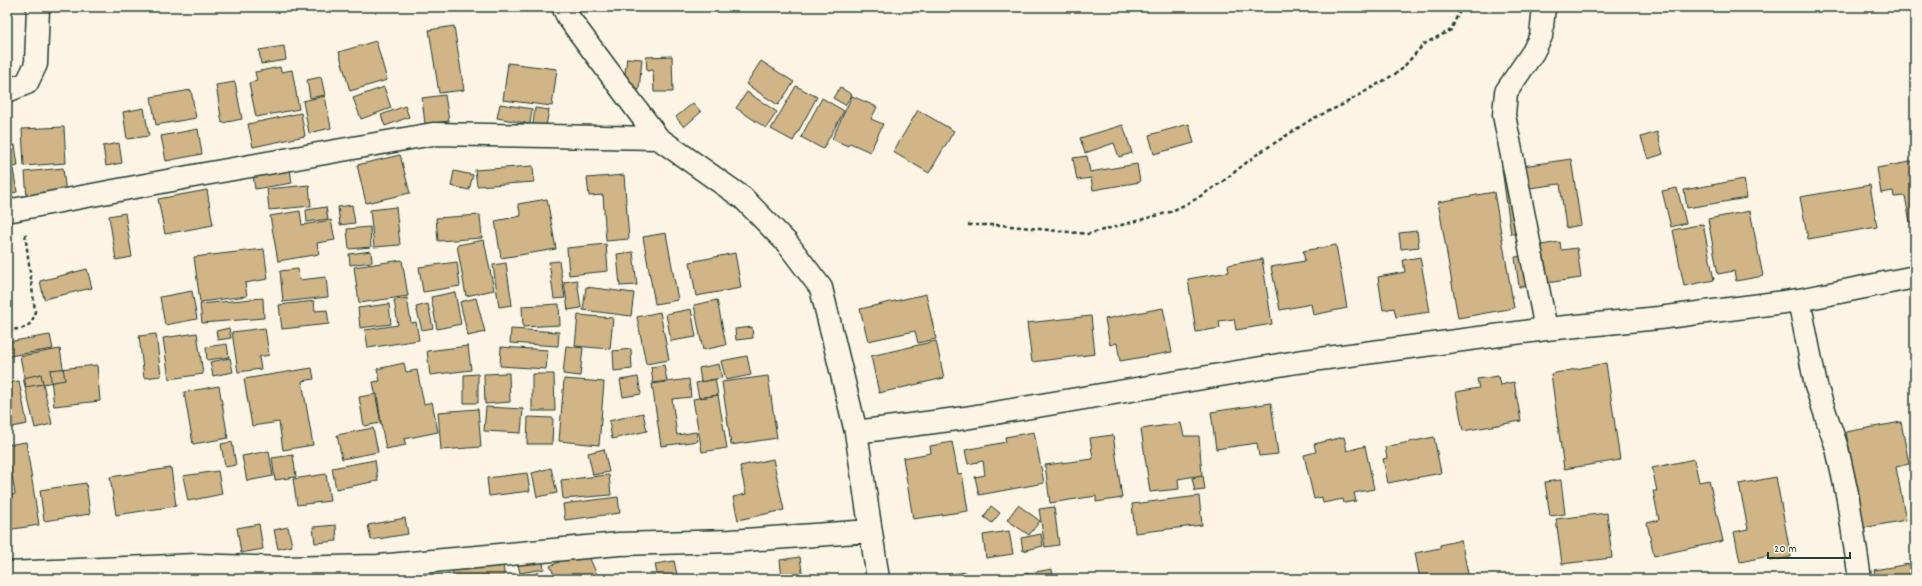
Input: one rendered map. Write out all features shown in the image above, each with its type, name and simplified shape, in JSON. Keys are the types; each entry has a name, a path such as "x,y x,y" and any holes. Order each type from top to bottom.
{"street":[{"path":"7,91 27,82 36,64 38,7"},
{"path":"563,7 568,17 658,138 743,198 787,243 821,288 856,432 877,579"},
{"path":"1544,7 1541,36 1533,52 1506,92 1504,115 1546,329"},
{"path":"14,210 199,175 433,134 658,138"},
{"path":"856,432 965,418 1297,362 1546,329 1660,318 1799,300 1915,277"},
{"path":"1799,300 1816,386 1837,448 1848,499 1860,579"},
{"path":"10,575 196,566 282,574 620,544 731,541 870,531"}],"path":[{"path":"968,224 1001,225 1088,234 1170,212 1196,199 1222,182 1256,156 1312,119 1344,104 1400,71 1424,44 1451,30 1458,14 1464,7"},
{"path":"7,330 30,325 34,319 35,311 14,210"}],"building":[{"path":"454,26 464,90 439,93 429,30"},
{"path":"376,41 387,80 350,91 339,52"},
{"path":"284,46 286,60 261,64 259,50"},
{"path":"672,56 673,92 654,92 653,70 647,71 646,57"},
{"path":"627,58 642,59 639,90 623,89"},
{"path":"761,61 794,82 778,105 746,84"},
{"path":"508,63 557,69 552,106 503,100"},
{"path":"280,67 281,72 292,70 299,109 256,117 249,83 257,81 255,72"},
{"path":"321,77 325,95 310,98 307,80"},
{"path":"235,82 242,119 222,123 216,85"},
{"path":"796,86 817,97 793,141 771,129"},
{"path":"384,87 391,108 361,119 353,98"},
{"path":"840,87 852,95 845,105 833,98"},
{"path":"191,90 196,118 156,125 151,97"},
{"path":"747,92 777,112 766,128 736,108"},
{"path":"445,95 449,121 425,124 422,98"},
{"path":"325,96 331,128 309,133 303,101"},
{"path":"852,96 877,107 871,119 883,124 870,152 850,143 848,146 832,139"},
{"path":"822,98 844,111 823,149 801,137"},
{"path":"693,103 701,112 684,127 676,117"},
{"path":"500,104 532,109 530,124 497,118"},
{"path":"405,106 409,117 385,126 381,115"},
{"path":"144,108 149,136 127,139 123,112"},
{"path":"535,108 549,110 546,126 533,124"},
{"path":"918,110 954,131 929,173 893,152"},
{"path":"301,113 305,136 253,147 248,124"},
{"path":"1189,124 1194,143 1154,154 1149,135"},
{"path":"1123,125 1132,153 1119,157 1114,143 1085,153 1080,138"},
{"path":"64,127 66,163 24,166 22,129"},
{"path":"198,129 202,154 166,161 161,136"},
{"path":"1657,132 1663,154 1648,159 1641,137"},
{"path":"119,143 122,163 106,166 103,146"},
{"path":"15,145 18,166 7,168 7,146"},
{"path":"400,155 410,193 366,203 357,165"},
{"path":"1087,156 1090,172 1137,164 1140,182 1093,190 1091,178 1077,180 1073,158"},
{"path":"1571,159 1581,225 1566,228 1560,184 1529,188 1534,231 1511,234 1502,169"},
{"path":"1915,161 1915,221 1910,222 1905,196 1894,197 1893,191 1881,193 1877,168"},
{"path":"533,166 534,182 477,186 475,170"},
{"path":"63,168 66,194 27,198 25,172"},
{"path":"13,169 17,192 7,194 7,170"},
{"path":"290,169 292,183 255,189 253,175"},
{"path":"454,171 473,175 469,190 451,186"},
{"path":"624,175 629,239 606,241 603,195 589,196 587,178"},
{"path":"1744,179 1747,198 1687,208 1684,190"},
{"path":"309,185 311,206 269,210 267,189"},
{"path":"1870,185 1877,227 1808,239 1800,197"},
{"path":"1677,188 1686,223 1671,227 1662,191"},
{"path":"207,190 213,225 165,234 158,199"},
{"path":"1494,192 1514,308 1458,318 1438,202"},
{"path":"547,199 556,249 501,258 495,221 521,216 518,204"},
{"path":"352,205 355,223 340,225 338,207"},
{"path":"326,207 328,219 307,222 306,210"},
{"path":"396,207 400,245 374,247 370,210"},
{"path":"300,211 302,225 331,220 335,240 317,243 319,254 278,261 270,216"},
{"path":"1750,211 1763,276 1736,281 1734,271 1718,274 1708,219"},
{"path":"125,213 132,257 116,260 109,216"},
{"path":"480,215 482,238 438,241 436,218"},
{"path":"1703,224 1714,280 1684,286 1673,230"},
{"path":"370,227 371,247 349,249 347,229"},
{"path":"1417,231 1419,247 1401,249 1399,233"},
{"path":"666,233 678,300 655,304 643,237"},
{"path":"484,240 494,290 466,296 457,245"},
{"path":"1560,242 1561,250 1577,248 1581,278 1519,287 1515,257 1537,254 1535,246"},
{"path":"606,244 608,271 569,275 567,248"},
{"path":"1336,245 1347,308 1313,315 1311,304 1280,310 1271,267 1305,261 1303,251"},
{"path":"264,249 268,279 245,283 247,296 200,302 194,257"},
{"path":"371,251 372,262 350,265 349,254"},
{"path":"633,252 637,285 620,286 617,254"},
{"path":"735,253 741,288 696,296 690,262"},
{"path":"1420,257 1430,312 1396,317 1394,308 1383,310 1378,277 1405,272 1403,260"},
{"path":"1262,259 1272,324 1236,330 1234,319 1219,321 1220,328 1196,332 1188,279 1229,272 1228,265"},
{"path":"402,260 408,296 359,303 354,267"},
{"path":"559,261 565,298 554,299 549,262"},
{"path":"457,262 460,286 423,292 419,267"},
{"path":"506,263 512,305 499,307 493,265"},
{"path":"87,269 92,288 44,299 40,281"},
{"path":"298,269 299,280 326,277 328,297 283,302 280,271"},
{"path":"577,280 581,308 568,310 564,282"},
{"path":"586,287 634,293 631,316 583,310"},
{"path":"192,291 197,319 165,325 160,297"},
{"path":"455,292 461,324 437,329 431,297"},
{"path":"926,294 936,339 918,343 915,331 868,341 860,309"},
{"path":"263,298 264,318 202,323 200,304"},
{"path":"407,298 411,323 416,322 419,340 368,348 365,330 398,325 394,300"},
{"path":"476,298 485,332 468,336 460,302"},
{"path":"717,300 726,345 703,350 694,305"},
{"path":"314,301 315,311 327,310 329,324 282,329 279,305"},
{"path":"389,304 391,324 360,328 358,308"},
{"path":"428,304 433,328 422,330 416,307"},
{"path":"559,304 560,325 523,327 522,306"},
{"path":"1163,308 1172,352 1120,361 1117,343 1110,345 1105,319"},
{"path":"691,309 696,337 671,341 666,314"},
{"path":"660,312 669,360 646,364 637,317"},
{"path":"578,315 613,318 610,349 575,346"},
{"path":"1091,316 1095,354 1032,362 1027,323"},
{"path":"752,327 753,338 736,340 735,329"},
{"path":"229,328 231,338 218,340 216,331"},
{"path":"265,328 269,355 259,357 261,369 238,372 232,332"},
{"path":"511,329 559,332 558,346 510,343"},
{"path":"197,333 203,374 169,379 163,338"},
{"path":"156,334 161,376 144,378 139,336"},
{"path":"50,335 53,349 9,356 7,342"},
{"path":"936,341 944,378 879,393 871,356"},
{"path":"227,344 229,357 207,360 206,347"},
{"path":"468,346 471,370 430,375 427,351"},
{"path":"566,346 583,348 580,376 563,374"},
{"path":"501,347 548,350 546,369 500,366"},
{"path":"60,349 65,380 26,387 20,356"},
{"path":"631,349 632,369 614,371 613,351"},
{"path":"747,356 751,375 726,380 721,361"},
{"path":"230,358 233,372 213,376 210,362"},
{"path":"404,363 406,372 417,370 424,404 432,402 438,432 404,439 406,445 386,449 373,382 380,381 377,369"},
{"path":"1606,363 1620,460 1564,469 1551,374"},
{"path":"719,364 722,378 701,382 699,368"},
{"path":"97,365 100,401 54,406 50,370"},
{"path":"664,365 667,381 653,383 651,367"},
{"path":"312,368 314,379 302,381 313,445 283,450 279,422 252,426 244,379"},
{"path":"509,373 510,402 485,404 484,374"},
{"path":"41,374 52,424 35,428 23,378"},
{"path":"478,374 478,403 464,403 464,375"},
{"path":"532,374 554,374 555,411 532,411"},
{"path":"768,376 777,438 731,445 722,382"},
{"path":"1498,376 1500,385 1514,382 1521,421 1463,431 1456,392 1479,388 1477,379"},
{"path":"638,377 641,394 623,397 620,380"},
{"path":"564,379 604,382 599,445 559,441"},
{"path":"689,379 691,397 672,399 677,435 696,432 698,441 661,446 652,384"},
{"path":"715,379 718,395 699,398 696,383"},
{"path":"19,381 27,424 7,428 7,383"},
{"path":"219,386 228,438 193,444 184,392"},
{"path":"377,394 381,423 364,426 359,397"},
{"path":"718,395 727,448 702,452 693,399"},
{"path":"1271,403 1278,454 1259,456 1257,443 1216,449 1211,412"},
{"path":"486,407 523,409 521,433 484,431"},
{"path":"478,409 481,447 441,450 438,412"},
{"path":"643,413 647,431 612,439 609,421"},
{"path":"528,417 553,418 552,444 527,444"},
{"path":"1901,422 1909,464 1896,467 1906,520 1863,528 1846,432"},
{"path":"1181,423 1184,436 1199,436 1202,475 1178,479 1179,489 1150,492 1141,429"},
{"path":"373,428 378,452 342,459 337,435"},
{"path":"1034,432 1044,483 979,495 975,477 985,475 983,461 968,464 965,450 1006,442 1005,437"},
{"path":"1113,435 1122,498 1096,502 1096,496 1050,503 1045,465 1093,459 1090,438"},
{"path":"1344,437 1347,451 1365,446 1374,489 1354,493 1356,501 1344,503 1343,499 1323,503 1322,497 1314,499 1304,455 1316,452 1314,444"},
{"path":"1434,437 1441,473 1388,483 1383,459 1387,458 1385,447"},
{"path":"26,442 39,525 7,530 7,496 15,494 12,475 7,476 7,445"},
{"path":"232,442 236,465 225,467 221,444"},
{"path":"952,442 958,474 962,473 968,511 913,519 903,458 931,453 930,446"},
{"path":"604,449 609,472 593,475 588,453"},
{"path":"269,451 273,476 247,481 242,456"},
{"path":"293,455 296,477 275,480 272,458"},
{"path":"773,459 784,510 738,520 733,497 746,494 740,466"},
{"path":"1694,459 1699,482 1709,480 1723,541 1654,556 1647,523 1659,520 1653,491 1657,491 1652,468"},
{"path":"375,460 378,481 336,489 332,468"},
{"path":"171,468 176,506 116,515 110,477"},
{"path":"551,468 557,493 537,497 532,473"},
{"path":"218,471 222,494 188,501 183,476"},
{"path":"527,473 530,491 489,496 487,478"},
{"path":"326,474 330,501 297,505 293,479"},
{"path":"609,475 611,495 563,499 561,480"},
{"path":"1203,476 1205,490 1195,491 1192,478"},
{"path":"1776,477 1791,557 1770,561 1769,556 1740,562 1734,532 1748,529 1739,484"},
{"path":"1561,480 1565,514 1550,516 1545,482"},
{"path":"86,483 90,514 44,521 40,490"},
{"path":"1199,496 1202,525 1135,533 1132,504"},
{"path":"618,497 620,513 565,520 563,504"},
{"path":"1018,505 1040,521 1029,535 1007,520"},
{"path":"991,506 1000,513 992,523 984,517"},
{"path":"1054,507 1059,545 1045,547 1039,509"},
{"path":"1607,513 1612,558 1562,564 1556,519"},
{"path":"405,518 408,534 371,540 368,525"},
{"path":"259,524 263,549 241,553 237,528"},
{"path":"336,525 337,541 315,543 313,527"},
{"path":"288,527 292,546 278,549 274,530"},
{"path":"1009,531 1013,554 986,558 983,535"},
{"path":"1041,534 1043,546 1023,551 1021,538"},
{"path":"1461,540 1469,578 1420,579 1415,553 1440,548 1440,545"},
{"path":"586,550 599,579 556,579 550,566"},
{"path":"542,556 544,569 520,573 517,560"},
{"path":"502,557 505,579 454,579 451,566"},
{"path":"800,557 803,579 782,579 780,560"},
{"path":"674,561 678,579 658,579 655,564"},
{"path":"1915,563 1915,579 1876,579 1874,570"},
{"path":"1052,569 1053,579 996,579"},
{"path":"538,572 542,579 526,579"},
{"path":"966,572 967,579 919,579"},
{"path":"360,576 360,579 337,579"}]}
